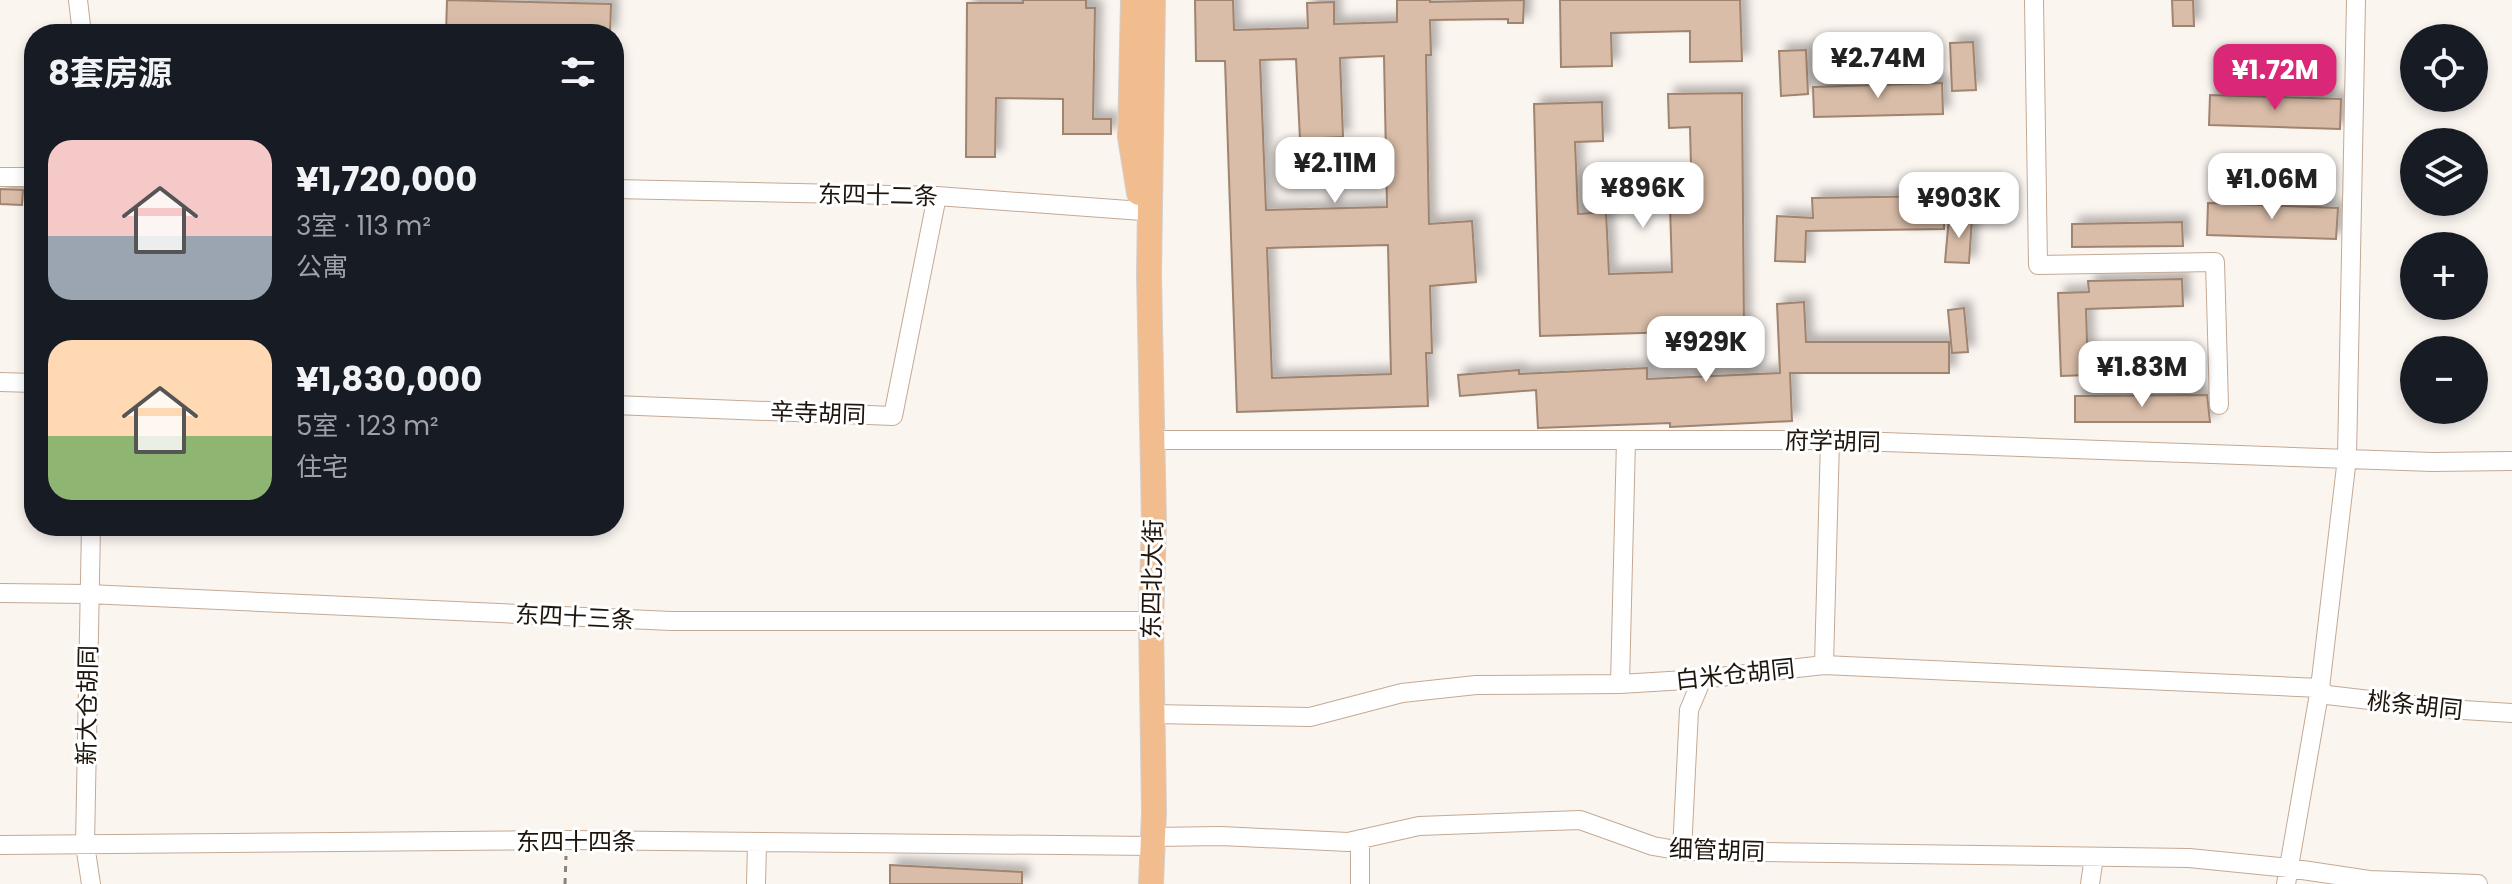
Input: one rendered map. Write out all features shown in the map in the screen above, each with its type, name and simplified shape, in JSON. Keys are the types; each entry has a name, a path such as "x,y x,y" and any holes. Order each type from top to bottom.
{"main road":[{"name":"东四北大街","path":"1133,0 1130,137 1149,275"},
{"name":"东四北大街","path":"1151,884 1153,440 1149,275 1153,0"}],"street":[{"path":"78,0 81,24"},
{"path":"2034,0 2038,265 2215,262 2219,405"},
{"path":"2287,876 2320,688 2347,458 2356,0"},
{"path":"0,177 24,177"},
{"name":"东四十二条","path":"624,189 937,196 1142,211"},
{"name":"辛寺胡同","path":"624,405 893,416 937,196"},
{"path":"0,382 24,383"},
{"name":"府学胡同","path":"1153,440 1830,440 2432,462 2512,461"},
{"path":"1620,684 1626,440"},
{"path":"1824,665 1830,440"},
{"name":"新大仓胡同","path":"91,536 85,845 91,884"},
{"name":"东四十三条","path":"0,593 89,594 671,621 1151,621"},
{"name":"白米仓胡同","path":"1152,714 1310,717 1402,693 1476,685 1620,684 1702,679 1824,665 2320,688"},
{"path":"1682,851 1689,710 1702,679"},
{"name":"桃条胡同","path":"2320,688 2327,695 2512,713"},
{"name":"细管胡同","path":"1152,842 1221,836 1348,842 1419,826 1580,820 1653,846 1682,851 2189,858 2287,876 2478,884"},
{"path":"1360,839 1360,884"},
{"name":"东四十四条","path":"0,845 567,840 1152,842"},
{"path":"756,884 757,843"},
{"path":"2090,884 2094,857"}],"path":[{"path":"565,884 567,840"}],"building":[{"path":"447,0 611,4 610,24 446,24"},
{"path":"1023,0 1086,0 1086,8 1095,8 1093,119 1111,119 1111,134 1063,134 1063,99 996,98 995,157 966,157 967,3 1023,3"},
{"path":"1195,0 1233,0 1234,30 1308,28 1307,3 1334,2 1334,24 1397,22 1397,0 1524,0 1523,23 1508,23 1508,19 1430,20 1431,55 1426,55 1429,224 1472,221 1476,282 1430,286 1432,353 1426,353 1428,406 1237,412 1225,61 1196,61","holes":["1384,56 1387,207 1266,210 1260,60 1296,59 1300,139 1343,137 1340,58","1388,245 1391,374 1272,378 1267,248"]},
{"path":"1560,0 1740,0 1742,61 1690,62 1690,31 1611,33 1612,66 1561,67"},
{"path":"2172,0 2193,0 2194,26 2173,26"},
{"path":"1973,42 1976,90 1952,91 1950,43"},
{"path":"1806,50 1808,94 1781,96 1779,51"},
{"path":"1942,83 1943,114 1814,117 1813,87"},
{"path":"1742,93 1744,330 1540,336 1534,104 1602,102 1603,141 1575,142 1578,214 1606,212 1609,274 1672,272 1670,206 1692,206 1690,127 1669,128 1668,94"},
{"path":"2210,95 2341,99 2340,129 2209,125"},
{"path":"0,189 23,190 22,205 0,204"},
{"path":"1944,196 1944,229 1806,231 1805,262 1775,261 1777,216 1813,218 1812,198"},
{"path":"2208,203 2338,208 2336,239 2207,235"},
{"path":"1949,217 1972,218 1969,263 1945,262"},
{"path":"2182,222 2183,246 2072,247 2072,224"},
{"path":"2182,279 2183,306 2086,309 2088,375 2061,376 2058,293 2089,292 2088,281"},
{"path":"1804,302 1806,342 1949,342 1949,373 1790,373 1792,421 1670,427 1670,423 1538,428 1536,390 1460,396 1458,375 1519,370 1519,374 1647,368 1647,379 1780,373 1777,304"},
{"path":"1964,308 1968,352 1952,353 1948,310"},
{"path":"2207,395 2210,422 2075,422 2075,396"},
{"path":"890,865 1022,872 1022,884 890,884"}]}
